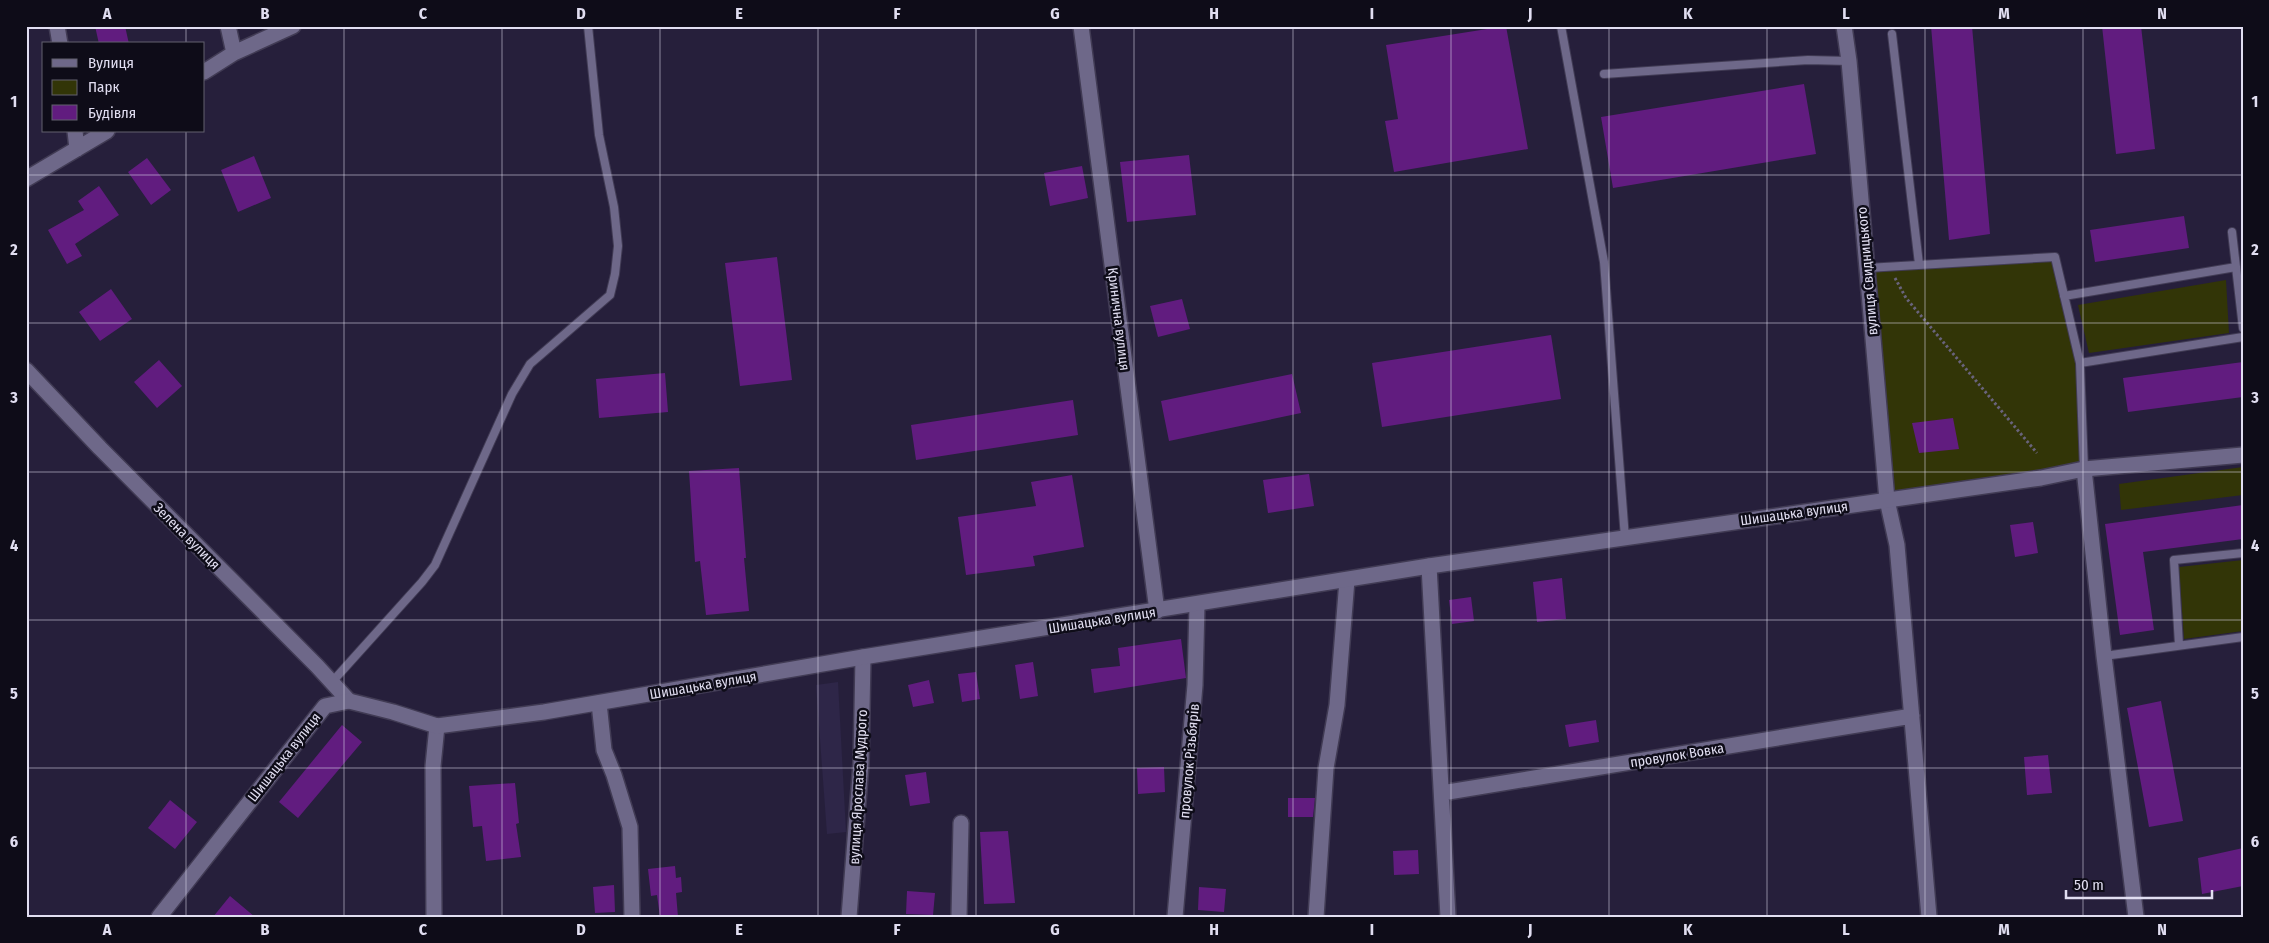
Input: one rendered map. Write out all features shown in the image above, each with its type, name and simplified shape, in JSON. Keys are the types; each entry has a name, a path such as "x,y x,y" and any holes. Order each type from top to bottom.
{"street":[{"path":"57,26 60,42"},
{"path":"228,26 234,53"},
{"path":"205,71 234,53 293,26"},
{"name":"Кринична вулиця","path":"1081,26 1157,611"},
{"name":"вулиця Свидницького","path":"1844,26 1849,61 1887,500 1897,545 1929,917"},
{"path":"74,132 77,149"},
{"path":"26,179 105,132"},
{"name":"Зелена вулиця","path":"26,370 100,448 332,682 349,702"},
{"name":"Шишацька вулиця","path":"160,917 325,706 349,702 394,712 437,726 599,703 863,657 1197,605 1430,566 2041,478 2084,469 2243,455"},
{"path":"2084,469 2104,656 2136,917"},
{"path":"1430,566 1448,917"},
{"path":"1316,917 1326,768 1337,705 1347,580"},
{"name":"провулок Різьбярів","path":"1175,917 1195,685 1197,605"},
{"name":"вулиця Ярослава Мудрого","path":"849,917 861,763 863,657"},
{"path":"599,703 604,750 630,827 632,917"},
{"name":"провулок Вовка","path":"1442,793 1912,716"},
{"path":"434,917 434,766 437,726"},
{"path":"959,917 961,823"}],"lane":[{"path":"332,682 435,565 512,394 530,364 610,295 615,274 618,246 614,208 599,135 588,26"},
{"path":"1561,26 1604,262 1625,538"},
{"path":"1892,34 1919,264"},
{"path":"1604,74 1808,60 1849,61"},
{"path":"2232,232 2243,328"},
{"path":"1867,268 2055,257 2080,363 2084,469"},
{"path":"2064,296 2236,267"},
{"path":"2080,363 2243,337"},
{"path":"2179,645 2174,560 2243,553"},
{"path":"2104,656 2243,637"}],"path":[{"path":"1889,266 1906,298 2037,453"}],"shaded area":[{"path":"838,682 846,832 827,834 816,685"}],"green space":[{"path":"2055,257 2080,363 2084,469 1887,500 1867,268"},
{"path":"2226,280 2229,333 2089,353 2078,305"},
{"path":"2243,467 2243,495 2121,510 2119,484"},
{"path":"2243,560 2243,631 2184,639 2179,567"}],"building":[{"path":"95,26 125,26 129,42 99,42"},
{"path":"1506,26 1528,149 1394,172 1385,121 1398,119 1386,45"},
{"path":"1931,26 1972,26 1990,234 1949,240"},
{"path":"2102,26 2141,26 2155,149 2116,154"},
{"path":"1804,84 1816,154 1613,188 1601,117"},
{"path":"1189,155 1196,215 1127,222 1120,162"},
{"path":"254,156 271,198 238,212 221,170"},
{"path":"147,158 171,190 151,205 128,172"},
{"path":"1082,166 1088,198 1050,206 1044,173"},
{"path":"99,186 119,215 75,244 82,256 67,264 48,230 84,210 78,201"},
{"path":"2184,216 2189,248 2095,262 2090,230"},
{"path":"777,257 792,380 740,386 725,263"},
{"path":"111,289 132,319 100,341 79,312"},
{"path":"1182,299 1190,329 1158,337 1150,306"},
{"path":"1551,335 1561,399 1382,427 1372,363"},
{"path":"159,360 182,386 157,408 134,382"},
{"path":"2243,362 2243,397 2128,412 2123,378"},
{"path":"665,373 668,412 599,418 596,379"},
{"path":"1292,374 1301,413 1169,441 1161,401"},
{"path":"1073,400 1078,435 916,460 911,425"},
{"path":"1953,418 1959,449 1919,453 1912,423"},
{"path":"739,468 749,611 706,615 700,561 695,562 689,471"},
{"path":"1309,474 1314,506 1268,513 1263,480"},
{"path":"1072,475 1084,547 1033,556 1035,566 966,575 958,517 1036,506 1031,482"},
{"path":"2243,505 2243,539 2143,552 2154,630 2120,635 2105,524"},
{"path":"2033,522 2038,553 2015,557 2010,525"},
{"path":"1562,578 1566,619 1537,622 1533,582"},
{"path":"1471,597 1474,621 1452,624 1449,600"},
{"path":"1181,639 1186,678 1094,693 1091,669 1120,666 1118,648"},
{"path":"1033,662 1038,696 1020,699 1015,665"},
{"path":"976,672 980,699 962,702 958,674"},
{"path":"929,680 934,703 913,707 908,685"},
{"path":"2161,701 2183,821 2149,827 2127,708"},
{"path":"1596,720 1599,742 1569,747 1565,725"},
{"path":"342,725 362,742 298,818 279,802"},
{"path":"2048,755 2052,793 2027,795 2024,757"},
{"path":"1164,767 1165,792 1138,794 1137,768"},
{"path":"926,772 930,803 910,806 905,775"},
{"path":"515,783 519,823 516,824 521,857 486,861 482,826 473,827 469,786"},
{"path":"1288,798 1315,798 1313,817 1288,817"},
{"path":"170,800 197,822 175,849 148,828"},
{"path":"1008,831 1015,903 984,904 980,832"},
{"path":"2243,848 2243,886 2202,894 2198,858"},
{"path":"1418,850 1419,874 1394,875 1393,851"},
{"path":"675,866 676,878 681,877 682,892 676,893 678,917 660,917 657,895 651,896 648,869"},
{"path":"614,885 615,912 595,913 593,887"},
{"path":"1199,887 1226,889 1224,912 1198,910"},
{"path":"907,891 935,893 933,915 906,914"},
{"path":"230,896 255,917 213,917"}]}
